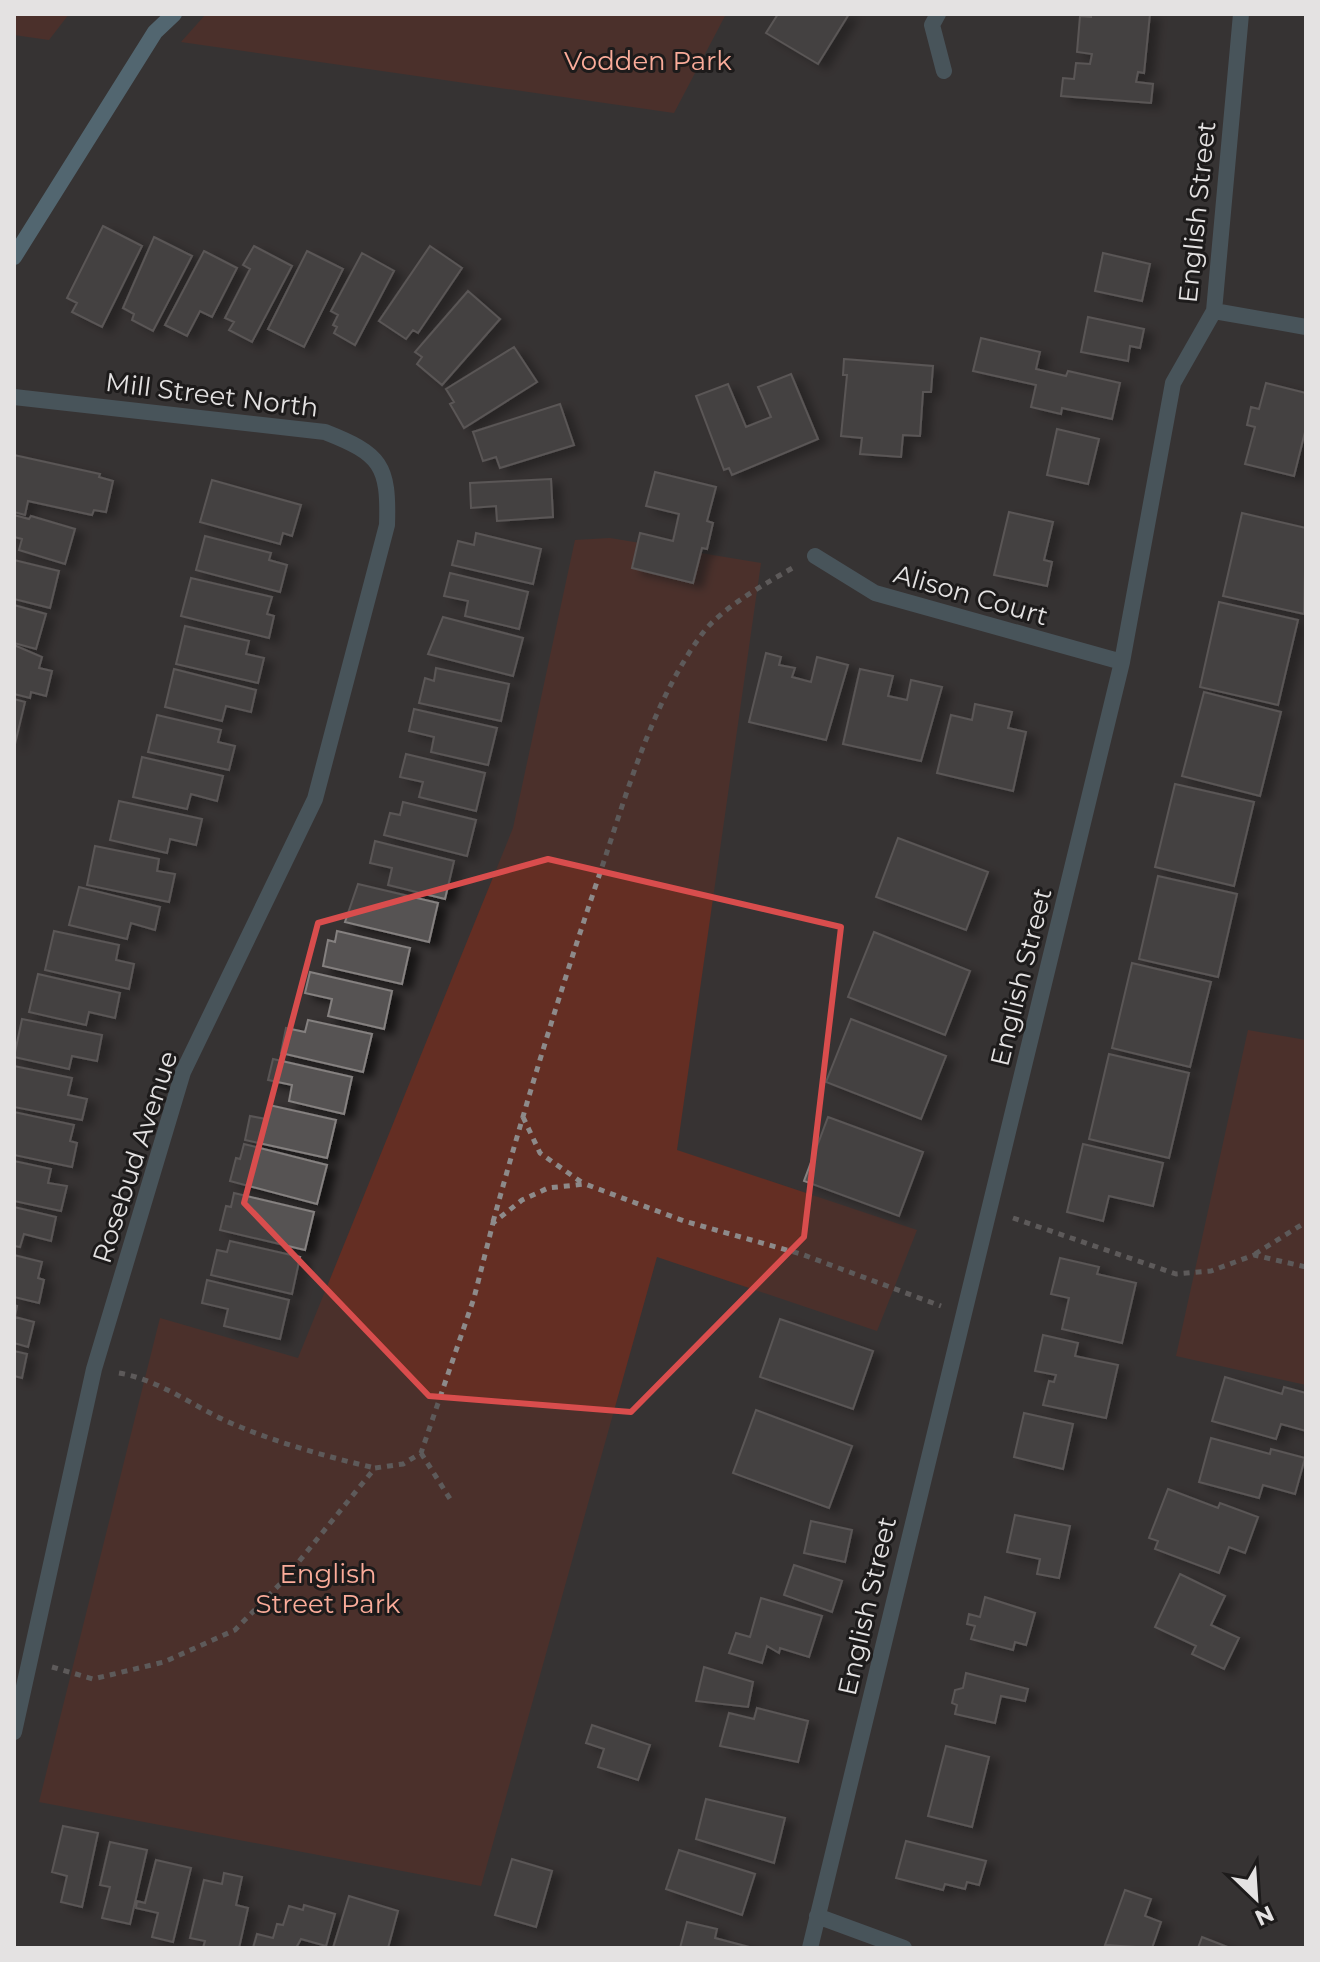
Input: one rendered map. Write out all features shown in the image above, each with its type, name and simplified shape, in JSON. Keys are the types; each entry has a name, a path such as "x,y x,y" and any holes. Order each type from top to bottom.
{"street":[{"path":"14,257 155,32 174,14"},
{"path":"938,14 932,25 944,71"},
{"name":"English Street","path":"810,1948 950,1358 965,1315 1122,662 1173,383 1214,311 1241,14"},
{"path":"1214,311 1306,327"},
{"name":"Mill Street North","path":"14,397 325,432 365,448 388,484 387,525"},
{"name":"Rosebud Avenue","path":"14,1732 94,1369 183,1072 315,799 387,525"},
{"name":"Alison Court","path":"815,556 875,593 1122,662"},
{"path":"817,1916 904,1948"}],"path":[{"path":"94,1369 146,1378 227,1421 307,1452 375,1468 403,1464 421,1453 474,1298 522,1115 626,796 670,686 704,631 763,584 815,556"},
{"path":"522,1115 540,1153 585,1184 684,1221 801,1254 965,1315"},
{"path":"493,1223 522,1200 548,1188 585,1184"},
{"path":"989,1210 1176,1274 1211,1271 1254,1255 1306,1222"},
{"path":"1254,1255 1306,1267"},
{"path":"421,1453 452,1502"},
{"path":"32,1661 93,1679 164,1662 235,1630 283,1581 375,1468"}],"highlighted area":[{"path":"548,859 841,927 804,1237 631,1412 429,1396 244,1203 318,923"}],"green space":[{"path":"14,14 69,14 49,40 14,35"},
{"name":"Vodden Park","path":"206,14 726,14 674,113 181,42"},
{"name":"English Street Park","path":"610,538 761,563 677,1150 917,1230 877,1331 657,1257 481,1886 39,1802 160,1318 298,1358 513,828 575,540"},
{"path":"1248,1030 1306,1040 1306,1385 1176,1356"}],"building":[{"path":"778,14 849,14 818,64 766,33"},
{"path":"1091,14 1150,14 1144,73 1138,72 1136,82 1153,84 1151,103 1061,96 1063,78 1074,79 1076,63 1090,64 1092,54 1077,52 1080,16 1091,17"},
{"path":"103,226 142,246 102,327 72,312 77,303 67,298"},
{"path":"154,237 192,256 153,331 132,320 134,314 123,308"},
{"path":"254,246 292,266 252,342 229,330 234,322 225,318 250,269 243,265"},
{"path":"430,246 462,268 418,333 413,330 406,339 379,321"},
{"path":"204,251 237,268 212,317 200,311 187,336 165,325"},
{"path":"307,251 343,269 304,347 268,329"},
{"path":"362,253 394,271 355,345 334,333 337,327 333,325 338,315 331,311"},
{"path":"1103,253 1150,264 1142,301 1095,291"},
{"path":"468,291 500,319 442,385 417,364 422,357 415,352"},
{"path":"1088,317 1144,329 1140,348 1130,346 1128,361 1081,352"},
{"path":"981,338 1040,352 1036,369 1066,376 1068,371 1120,383 1112,419 1062,408 1061,414 1031,407 1036,385 973,371"},
{"path":"514,347 537,382 464,428 450,404 454,402 446,389"},
{"path":"844,359 933,366 931,392 923,392 920,436 903,435 901,457 860,454 862,438 841,436 847,375 843,375"},
{"path":"791,374 818,439 732,475 729,468 724,470 696,396 728,384 746,427 771,417 758,387"},
{"path":"1266,383 1306,393 1306,428 1294,476 1245,464 1255,427 1247,425 1251,407 1259,409"},
{"path":"560,404 574,445 500,468 496,457 483,461 473,432"},
{"path":"1057,429 1099,439 1088,484 1047,475"},
{"path":"14,455 100,474 99,477 113,481 106,512 94,510 92,515 28,501 25,515 14,512"},
{"path":"655,472 716,487 707,521 713,523 707,549 702,548 693,583 632,568 640,533 673,541 679,514 646,506"},
{"path":"551,479 553,517 497,521 496,506 471,508 470,483"},
{"path":"212,480 301,505 292,536 283,533 280,544 200,522"},
{"path":"1009,512 1053,522 1044,560 1052,562 1047,586 994,575"},
{"path":"1242,513 1306,528 1304,614 1223,596"},
{"path":"14,515 29,519 31,516 75,529 65,564 19,550 22,539 14,537"},
{"path":"476,533 541,549 533,584 452,565 458,541 474,545"},
{"path":"205,536 271,553 269,560 287,565 280,592 196,570"},
{"path":"14,560 59,571 50,608 14,599"},
{"path":"450,573 528,592 519,629 465,616 468,601 444,596"},
{"path":"191,578 272,597 267,614 274,616 269,638 181,616"},
{"path":"1219,602 1298,620 1278,705 1200,687"},
{"path":"14,605 46,614 36,649 14,643"},
{"path":"443,617 523,638 513,676 428,654"},
{"path":"185,626 249,641 246,654 264,658 258,683 176,664"},
{"path":"14,645 42,657 39,668 52,671 46,696 31,692 30,698 14,694"},
{"path":"766,653 781,657 779,665 795,668 792,677 811,682 817,657 848,665 826,740 749,722"},
{"path":"436,668 509,684 501,721 419,703 425,678 434,681"},
{"path":"174,669 256,690 251,712 226,706 222,721 165,707"},
{"path":"860,669 893,676 888,696 907,700 911,680 942,687 921,761 843,744"},
{"path":"1204,692 1281,712 1260,796 1182,776"},
{"path":"14,699 25,702 15,744 14,744"},
{"path":"975,704 1012,712 1008,728 1026,732 1013,791 937,773 951,715 972,720"},
{"path":"414,709 497,728 488,765 431,752 434,737 409,731"},
{"path":"157,715 221,730 218,742 235,746 229,770 148,752"},
{"path":"406,754 485,773 476,811 419,797 423,782 400,777"},
{"path":"142,757 223,776 217,801 191,794 187,809 133,797"},
{"path":"1175,784 1254,802 1234,886 1155,867"},
{"path":"119,801 202,819 196,845 170,839 167,853 110,840"},
{"path":"403,802 476,820 467,856 384,835 390,813 400,815"},
{"path":"898,838 988,872 966,930 876,897"},
{"path":"375,841 454,861 445,899 388,885 392,868 370,863"},
{"path":"95,846 159,859 157,871 175,874 169,902 87,885"},
{"path":"1158,876 1237,894 1218,977 1139,959"},
{"path":"358,884 438,903 429,942 345,922"},
{"path":"79,887 160,907 155,930 131,923 127,939 69,925"},
{"path":"54,931 119,945 116,960 134,964 129,989 45,970"},
{"path":"337,931 410,948 402,984 323,966 328,940 335,942"},
{"path":"874,932 970,971 945,1035 848,997"},
{"path":"1132,963 1211,982 1190,1067 1112,1048"},
{"path":"310,972 392,991 384,1029 328,1016 332,999 305,993"},
{"path":"38,974 120,993 115,1018 89,1012 86,1025 29,1012"},
{"path":"22,1019 102,1035 97,1061 72,1056 69,1069 14,1057"},
{"path":"851,1019 946,1056 921,1119 826,1082"},
{"path":"308,1020 372,1034 363,1072 281,1053 286,1028 305,1032"},
{"path":"1109,1054 1189,1073 1169,1158 1089,1139"},
{"path":"273,1059 352,1077 344,1114 289,1101 292,1085 268,1080"},
{"path":"14,1066 72,1078 68,1095 87,1099 82,1120 14,1107"},
{"path":"269,1105 336,1120 327,1158 245,1140 250,1116 266,1119"},
{"path":"14,1112 74,1125 70,1141 77,1143 72,1167 14,1155"},
{"path":"828,1117 923,1152 899,1216 804,1181"},
{"path":"244,1144 327,1165 317,1204 230,1181 236,1158 240,1159"},
{"path":"1083,1144 1163,1163 1153,1206 1109,1196 1103,1221 1067,1212"},
{"path":"14,1161 51,1169 48,1183 67,1186 61,1211 14,1201"},
{"path":"234,1193 314,1212 305,1250 220,1230 226,1206 231,1207"},
{"path":"14,1207 56,1217 51,1241 24,1234 20,1247 14,1246"},
{"path":"230,1241 300,1257 292,1294 211,1275 217,1250 227,1252"},
{"path":"14,1255 42,1262 38,1278 44,1280 39,1303 14,1297"},
{"path":"1060,1258 1099,1267 1097,1274 1136,1283 1122,1343 1062,1329 1069,1298 1051,1294"},
{"path":"207,1280 289,1300 280,1339 224,1326 228,1309 202,1303"},
{"path":"14,1305 17,1306 15,1317 34,1322 28,1347 14,1343"},
{"path":"780,1319 873,1351 853,1409 760,1377"},
{"path":"1043,1335 1078,1343 1075,1356 1118,1365 1106,1418 1043,1405 1049,1381 1054,1382 1056,1375 1035,1371"},
{"path":"14,1351 27,1354 22,1378 14,1376"},
{"path":"1225,1377 1282,1394 1284,1387 1306,1393 1306,1431 1281,1424 1276,1439 1212,1421"},
{"path":"756,1410 852,1446 829,1508 733,1473"},
{"path":"1024,1413 1073,1424 1063,1469 1014,1457"},
{"path":"1211,1438 1270,1454 1271,1449 1305,1458 1295,1494 1263,1485 1259,1498 1199,1482"},
{"path":"1168,1489 1218,1508 1220,1503 1258,1517 1245,1553 1229,1547 1219,1573 1155,1549 1158,1541 1149,1538"},
{"path":"1015,1515 1070,1526 1059,1578 1037,1574 1040,1559 1007,1552"},
{"path":"811,1521 852,1530 845,1562 804,1553"},
{"path":"794,1565 842,1581 832,1612 784,1595"},
{"path":"1180,1574 1225,1596 1211,1625 1239,1638 1224,1669 1192,1654 1196,1646 1155,1627"},
{"path":"985,1597 1035,1613 1026,1645 1015,1642 1013,1650 971,1639 975,1626 967,1624 969,1614 980,1617"},
{"path":"761,1598 822,1616 809,1657 780,1648 779,1653 767,1646 762,1663 729,1653 736,1633 750,1637"},
{"path":"704,1667 753,1682 748,1707 696,1701"},
{"path":"966,1673 1028,1689 1025,1701 1001,1696 995,1723 955,1714 957,1705 952,1703 955,1690 963,1688"},
{"path":"757,1708 808,1721 798,1762 720,1746 729,1713 754,1719"},
{"path":"592,1725 650,1745 638,1780 598,1767 604,1749 586,1743"},
{"path":"946,1746 989,1757 972,1827 928,1816"},
{"path":"706,1799 785,1818 774,1863 696,1839"},
{"path":"63,1826 98,1833 82,1907 61,1902 67,1876 52,1872"},
{"path":"906,1841 986,1861 979,1885 967,1882 965,1889 945,1884 943,1890 896,1878"},
{"path":"110,1842 147,1850 130,1924 102,1918 110,1887 100,1885"},
{"path":"679,1850 755,1874 742,1915 666,1889"},
{"path":"512,1859 552,1871 536,1927 495,1915"},
{"path":"156,1860 191,1868 173,1942 152,1937 158,1913 136,1908 137,1901 145,1903"},
{"path":"224,1873 242,1877 236,1905 248,1908 239,1948 203,1948 205,1941 190,1938 204,1880 222,1884"},
{"path":"1125,1890 1151,1899 1145,1916 1161,1922 1152,1948 1105,1945"},
{"path":"349,1896 398,1911 388,1948 333,1948"},
{"path":"304,1905 335,1914 326,1946 301,1939 296,1948 253,1948 257,1934 273,1938 277,1924 283,1925 289,1906 303,1910"},
{"path":"687,1922 717,1929 715,1938 753,1948 680,1948"},
{"path":"1202,1937 1230,1948 1198,1948"}]}
